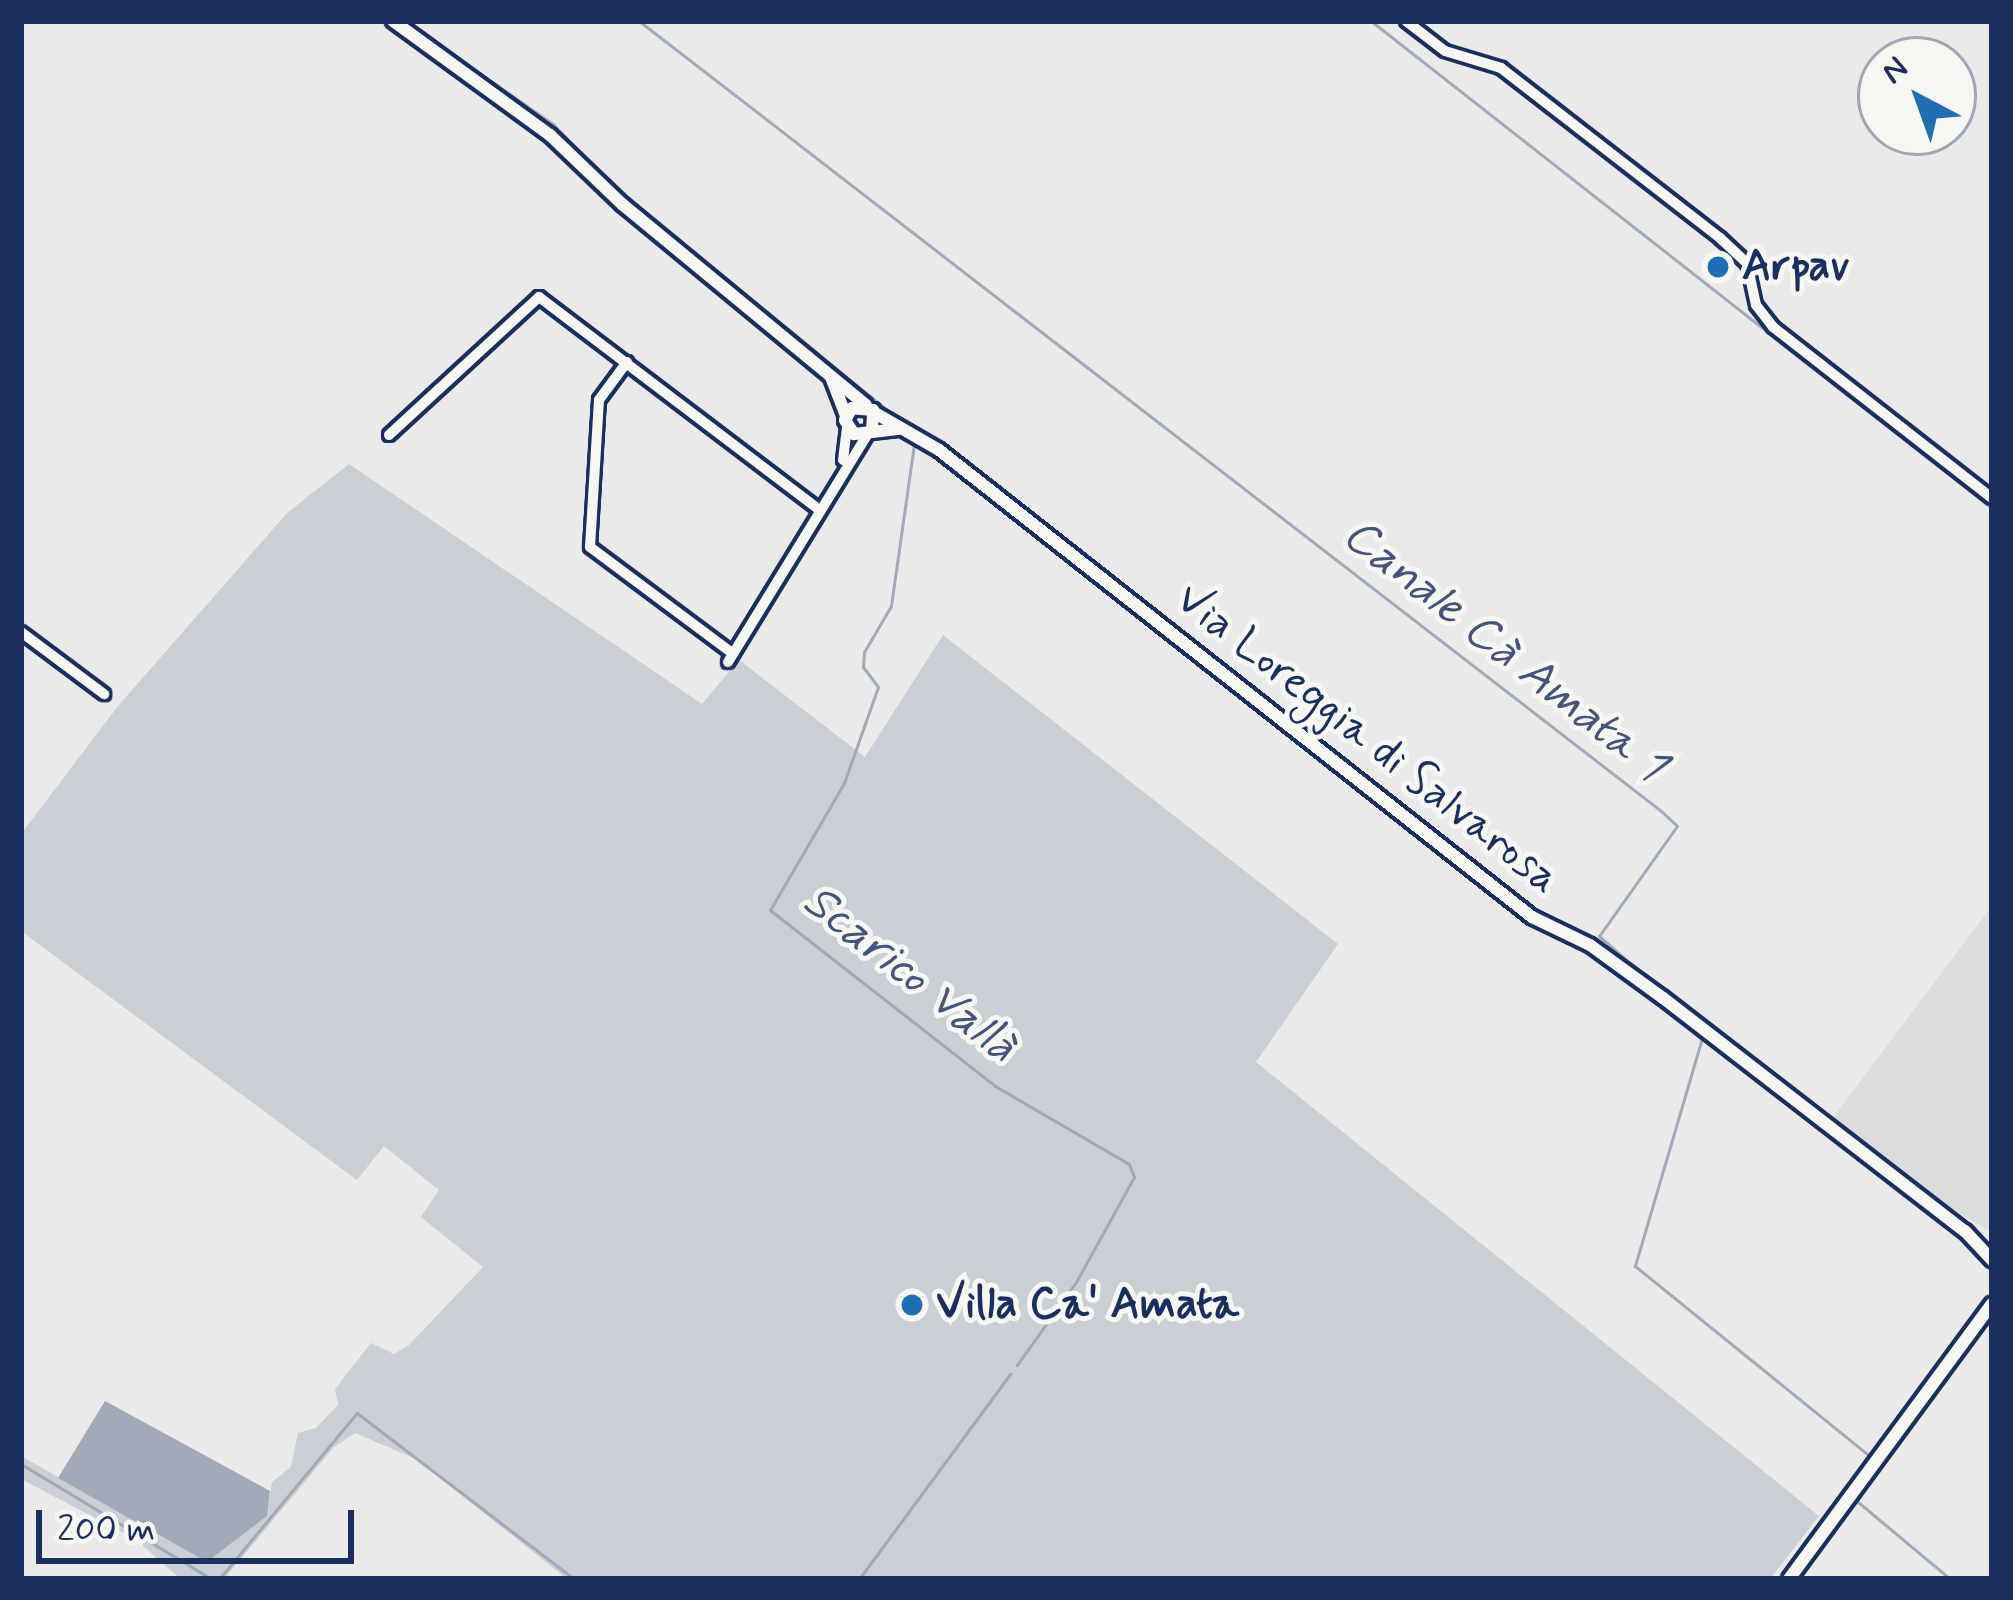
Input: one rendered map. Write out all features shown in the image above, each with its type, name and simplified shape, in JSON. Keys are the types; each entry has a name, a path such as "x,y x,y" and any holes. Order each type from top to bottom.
{"street":[{"name":"Via Loreggia di Salvarosa","path":"393,21 508,104 871,409 908,432 1532,917 1590,944 1663,998 1965,1231 1992,1260"},
{"path":"1406,21 1445,51 1501,68 1720,238 1753,272 1756,305 1772,327 1992,498"},
{"path":"389,435 536,298 817,508"},
{"path":"627,362 599,400 590,547 730,657 843,465 870,433 871,409"},
{"name":"Via Loreggia di Salvarosa","path":"831,376 847,422"},
{"path":"847,422 871,409"},
{"path":"843,465 847,422"},
{"path":"847,422 870,433 908,432"},
{"path":"21,632 104,694"},
{"name":"Via Loreggia di Salvarosa","path":"1965,1231 1992,1245"},
{"path":"1789,1579 1987,1320 1992,1304"}],"shaded area":[{"path":"349,464 702,704 739,660 865,757 943,635 1338,944 1256,1062 1819,1516 1770,1579 567,1579 416,1459 355,1433 334,1447 224,1579 181,1579 135,1539 21,1479 21,1456 207,1562 267,1516 272,1482 291,1467 298,1433 316,1428 338,1405 335,1389 371,1343 394,1354 409,1345 483,1267 421,1217 439,1190 384,1146 357,1180 21,931 21,834 118,706 287,513"},
{"path":"1992,906 1992,1232 1904,1182 1830,1122"}],"water":[{"path":"105,1401 270,1491 267,1516 207,1562 58,1478"}],"waterway":[{"name":"Scarico Vallà","path":"404,21 553,124 604,178"},
{"name":"Canale Cà Amata 1","path":"639,21 1677,826 1599,936 1658,988"},
{"path":"1371,21 1992,508"},
{"name":"Scarico Vallà","path":"611,185 910,429"},
{"name":"Scarico Vallà","path":"914,444 891,606 864,652 863,667 878,687 844,783 770,910 995,1086 1129,1164 1134,1177 1076,1282 1017,1365"},
{"name":"Canale Cà Amata 1","path":"1662,1003 1702,1038 1635,1266 1871,1457"},
{"name":"Scarico Vallà","path":"859,1579 1010,1374"},
{"path":"219,1579 357,1413 574,1579"},
{"path":"21,1464 212,1579"},
{"name":"Canale Cà Amata 1","path":"1845,1492 1864,1466"},
{"name":"Canale Cà Amata 1","path":"1858,1502 1950,1579"}],"place":[{"name":"Arpav","path":"1718,267"},
{"name":"Villa Ca' Amata","path":"912,1305"}]}
